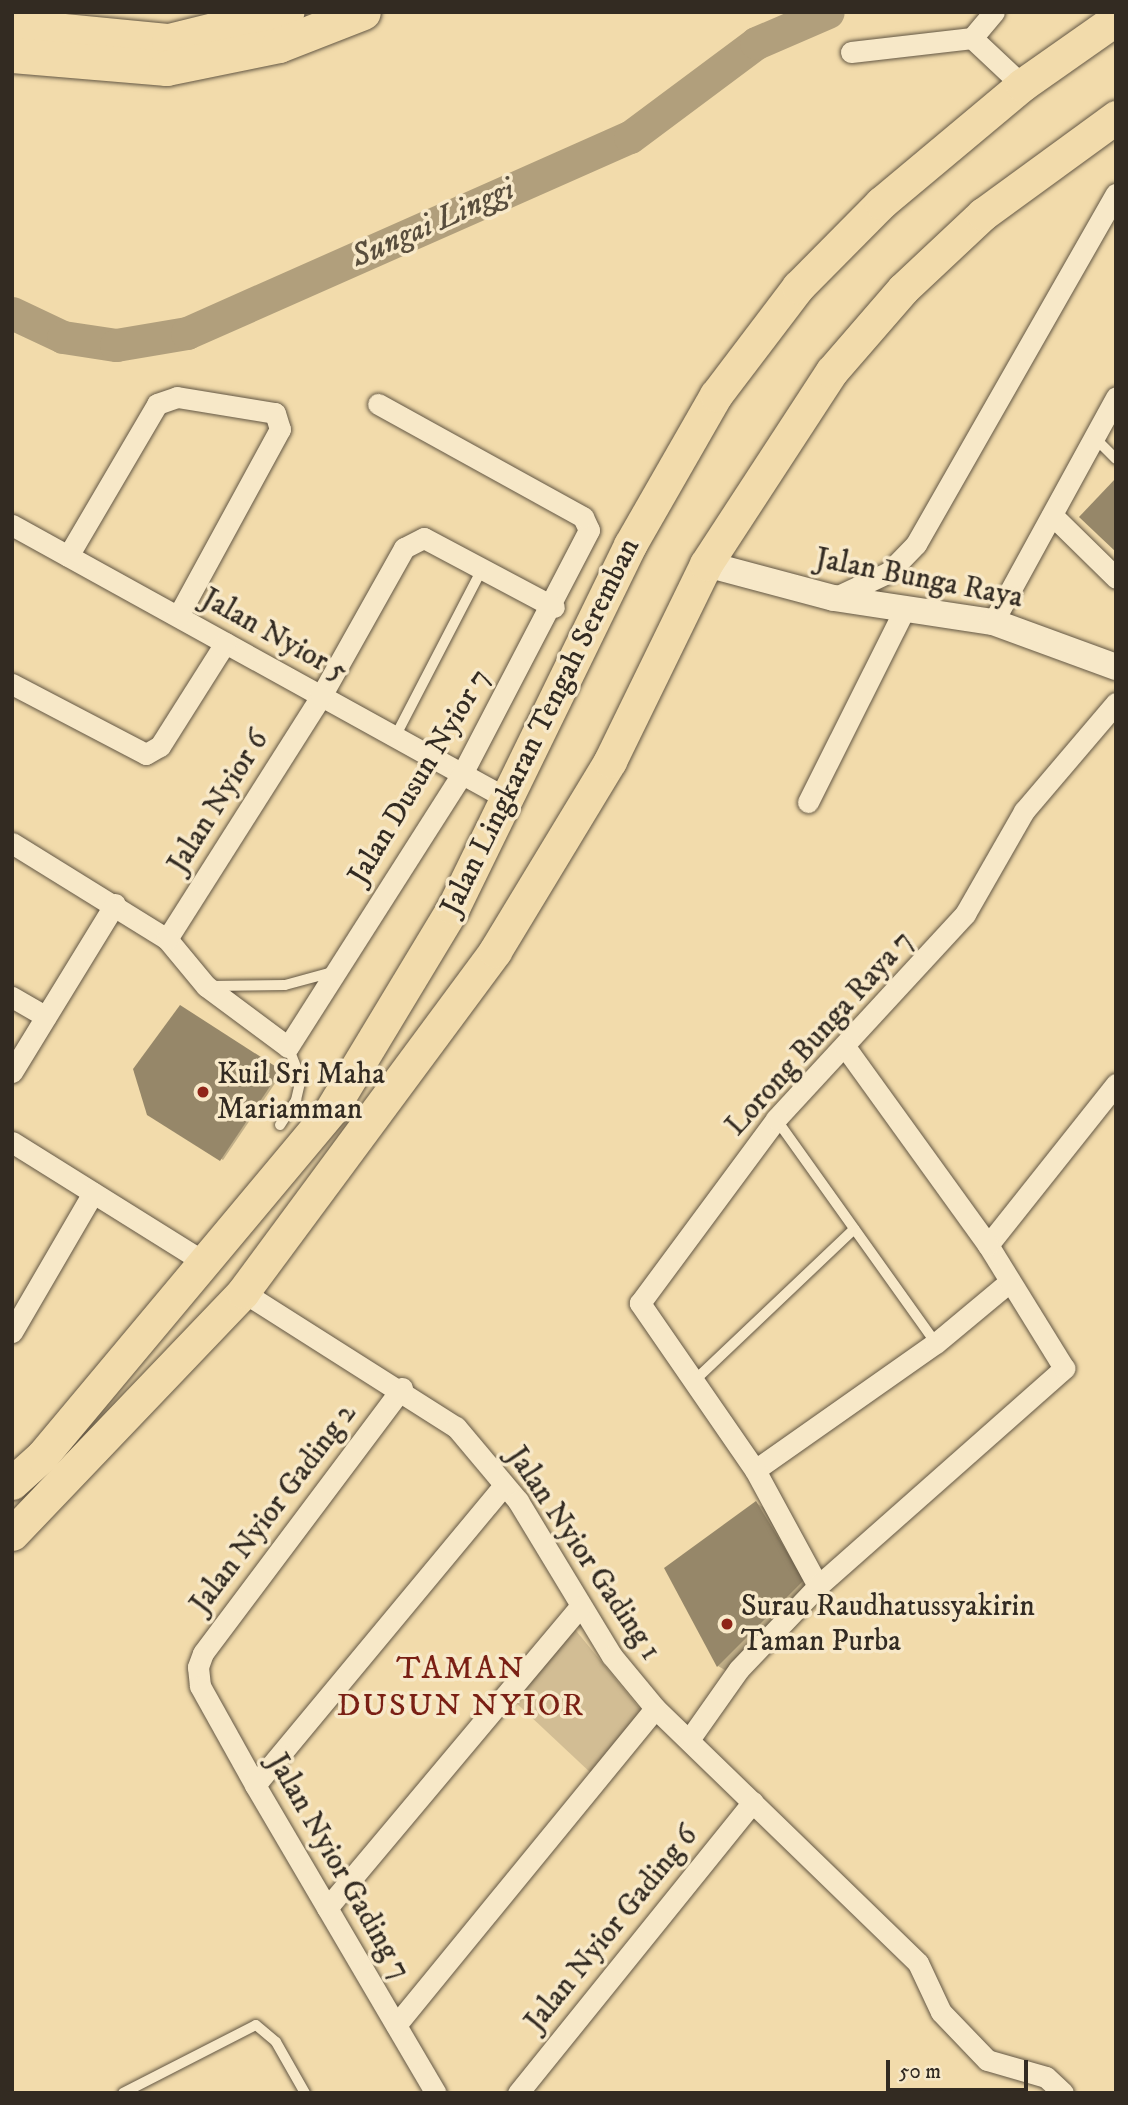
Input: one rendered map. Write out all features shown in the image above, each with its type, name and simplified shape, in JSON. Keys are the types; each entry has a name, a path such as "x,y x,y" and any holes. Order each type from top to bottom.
{"highway":[{"path":"12,26 169,41 286,12"},
{"path":"12,55 166,68 279,45 363,12"}],"main road":[{"name":"Jalan Lingkaran Tengah Seremban","path":"12,1483 331,1111 453,908 630,545 716,395 798,287 872,212 1022,85 1113,22"},
{"name":"Jalan Lingkaran Tengah Seremban","path":"12,1534 243,1292 495,951 610,761 706,564 832,371 903,289 983,214 1116,117"}],"street":[{"path":"851,52 972,38 994,12"},
{"path":"972,38 1022,85"},
{"path":"834,598 889,572 916,544 1116,194"},
{"path":"68,556 158,404 177,397 268,410 279,419 280,429 178,616"},
{"path":"993,622 1116,397"},
{"name":"Jalan Dusun Nyior 7","path":"288,1048 462,774 554,607 589,530 583,517 378,404"},
{"path":"1052,515 1116,578"},
{"name":"Jalan Nyior 5","path":"12,525 506,798"},
{"name":"Jalan Nyior 6","path":"167,939 321,696 404,548 424,538 482,569"},
{"name":"Jalan Bunga Raya","path":"706,564 834,598 993,622 1116,667"},
{"path":"482,569 554,607"},
{"path":"808,802 905,608"},
{"path":"12,684 146,754 160,746 225,643"},
{"name":"Lorong Bunga Raya 7","path":"818,1586 755,1470 640,1303 776,1119 965,914 1024,811 1116,703"},
{"path":"12,843 115,904 167,939 206,986 288,1048"},
{"path":"12,1072 115,904"},
{"path":"12,997 46,1017"},
{"path":"691,1737 739,1669 818,1586 1064,1368 1008,1283 988,1245 845,1047"},
{"path":"988,1245 1116,1084"},
{"path":"12,1142 204,1262"},
{"path":"12,1332 93,1193"},
{"path":"755,1470 936,1343 1008,1283"},
{"name":"Jalan Nyior Gading 1","path":"243,1292 402,1388 456,1427 504,1485 580,1606 655,1708 691,1737 752,1802 918,1964 941,2012 986,2060 1046,2077 1063,2093"},
{"name":"Jalan Nyior Gading 2","path":"198,1667 203,1653 402,1388"},
{"path":"255,1785 504,1485"},
{"path":"327,1908 580,1606"},
{"name":"Jalan Nyior Gading 7","path":"198,1667 200,1686 255,1785 436,2093"},
{"path":"396,2025 655,1708"},
{"name":"Jalan Nyior Gading 6","path":"518,2093 752,1802"}],"lane":[{"path":"1094,437 1116,458"},
{"path":"395,737 482,569"},
{"path":"206,986 285,985 336,971"},
{"path":"280,1125 296,1100 301,1079 288,1048"},
{"path":"776,1119 936,1343"},
{"path":"694,1381 854,1229"},
{"path":"123,2093 256,2025 276,2042 304,2093"}],"shaded area":[{"path":"573,1627 644,1714 593,1775 513,1700"}],"building":[{"path":"1116,478 1116,552 1079,517"},
{"name":"Kuil Sri Maha Mariamman","path":"180,1005 281,1070 220,1161 147,1115 133,1069"},
{"name":"Surau Raudhatussyakirin Taman Purba","path":"756,1501 804,1580 717,1667 664,1568"}],"waterway":[{"name":"Sungai Linggi","path":"12,313 63,337 116,345 187,333 630,137 756,43 828,12"}],"place":[{"name":"Kuil Sri Maha Mariamman","path":"203,1092"},
{"name":"Surau Raudhatussyakirin Taman Purba","path":"727,1624"}],"district":[{"name":"TAMAN DUSUN NYIOR","path":"461,1688"}]}
